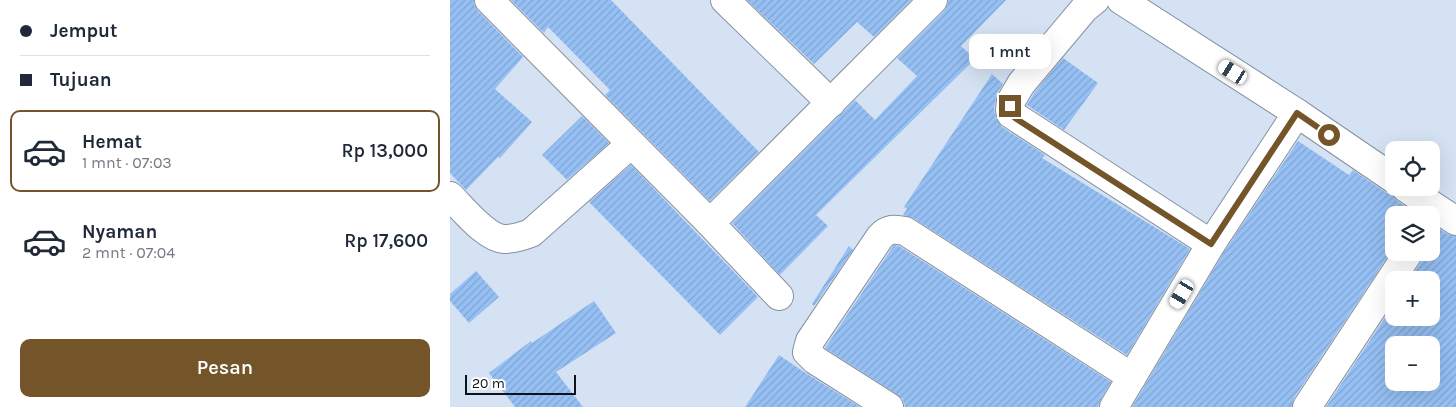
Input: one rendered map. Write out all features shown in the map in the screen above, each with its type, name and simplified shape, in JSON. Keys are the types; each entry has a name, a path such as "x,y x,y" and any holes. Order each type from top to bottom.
{"street":[{"path":"489,0 710,223 779,296"},
{"path":"726,0 832,103"},
{"path":"710,223 933,0"},
{"path":"1095,0 1084,9 1021,84 1011,101 1011,114 1211,244"},
{"path":"1121,0 1297,113 1385,173"},
{"path":"1114,407 1211,244 1297,113"},
{"path":"450,196 489,234 504,239 519,237 531,232 631,144"},
{"path":"1416,196 1442,217"},
{"path":"889,407 815,360 807,352 810,340 880,237 884,232 891,229 905,231 1132,377"},
{"path":"1306,407 1404,261"}],"building":[{"path":"450,0 474,0 478,11 523,57 495,89 532,122 500,158 498,157 466,190 450,173"},
{"path":"511,0 611,0 759,152 710,201 605,95 610,90 548,27 544,33"},
{"path":"747,0 911,0 874,37 857,22 814,64"},
{"path":"948,0 1006,0 961,46 975,59 816,215 828,226 780,275 732,223 855,100 875,120 917,76 897,58 944,11"},
{"path":"1063,58 1098,83 1064,130 1027,105 1034,93"},
{"path":"992,74 1003,84 997,93 994,109 996,118 1002,127 1045,155 1042,158 1190,249 1127,355 913,218 903,215 907,209 904,207"},
{"path":"582,116 609,143 567,180 542,155"},
{"path":"1298,141 1349,175 1353,170 1385,192 1385,196 1393,196 1405,206 1385,206 1385,261 1294,398 1292,407 1132,407 1224,252"},
{"path":"631,165 758,297 720,335 589,202"},
{"path":"1440,229 1447,234 1456,236 1456,407 1326,407 1385,318 1385,326 1440,326 1440,271 1415,271 1422,261 1440,261"},
{"path":"894,245 899,246 1111,382 1098,407 905,407 903,399 897,394 825,348"},
{"path":"849,246 853,250 814,306 812,304"},
{"path":"476,271 499,297 469,323 450,301 450,294"},
{"path":"594,301 616,333 556,372 583,407 515,407 489,373 531,341 532,343"},
{"path":"779,355 804,372 860,407 745,407"}],"route":[{"path":"1010,106 1011,114 1015,118 1211,244 1297,113 1329,135"}]}
